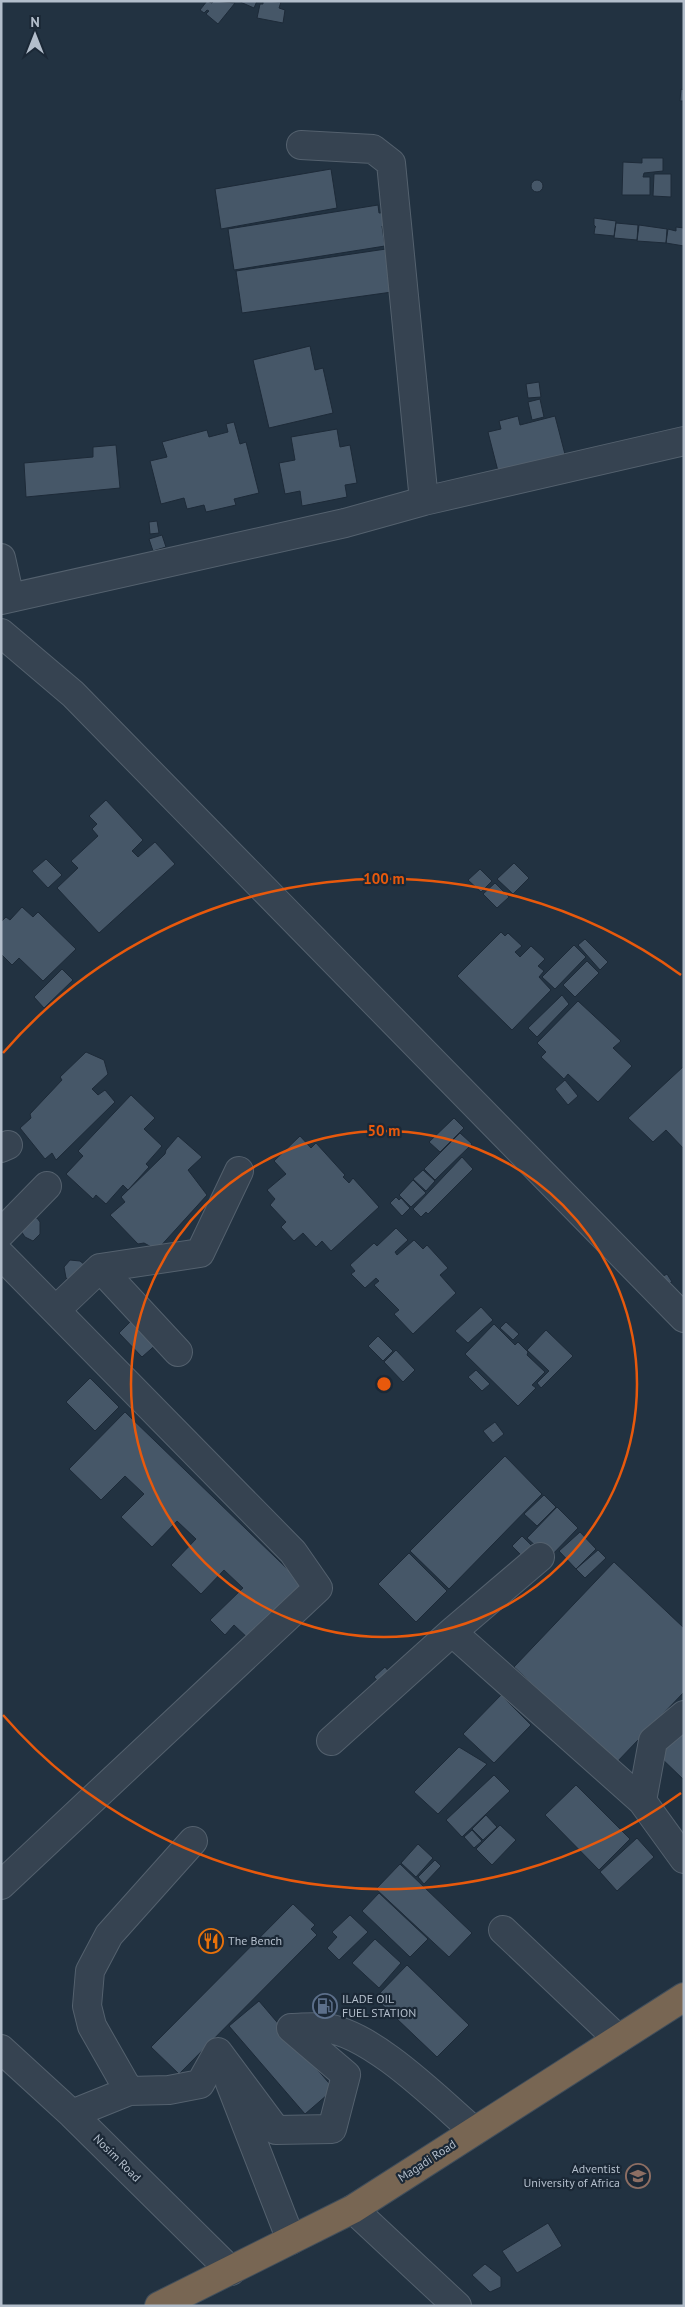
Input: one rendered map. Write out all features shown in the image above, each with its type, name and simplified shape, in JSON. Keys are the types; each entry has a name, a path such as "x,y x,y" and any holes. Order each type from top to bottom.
{"highway":[{"name":"Magadi Road","path":"159,2306 353,2209 684,1997"}],"street":[{"path":"301,145 373,149 391,163 424,501"},
{"path":"1,558 5,599 345,524 424,501 684,441"},
{"path":"1,633 73,694 684,1318"},
{"path":"57,1309 100,1268 200,1253 240,1171"},
{"path":"1,1233 47,1186"},
{"path":"1,1255 57,1309 293,1552 318,1588 1,1885"},
{"path":"100,1268 178,1352"},
{"path":"330,1740 540,1557"},
{"path":"452,1632 642,1802 684,1859"},
{"path":"642,1802 653,1741 684,1715"},
{"path":"129,2091 92,2026 87,2006 90,1971 109,1936 193,1841"},
{"path":"502,1930 618,2039"},
{"path":"218,2052 276,2130 332,2129 346,2075 291,2028 326,2028 361,2040 400,2068 474,2131"},
{"name":"Nosim Road","path":"1,2049 72,2114 231,2271"},
{"path":"72,2114 129,2091 169,2090 200,2084 218,2052"},
{"path":"218,2052 291,2240"},
{"path":"353,2209 457,2306"}],"building":[{"path":"207,1 212,3 214,1 235,3 218,24 206,14 209,11 207,10 204,13 200,10"},
{"path":"238,1 257,1 254,8"},
{"path":"263,1 281,2 279,8 285,10 283,23 257,18 260,4 263,4"},
{"path":"681,89 684,90 684,101 680,101"},
{"path":"642,158 663,158 663,171 644,173 643,177 650,177 650,195 622,195 623,162 642,163"},
{"path":"331,169 337,208 221,229 215,189"},
{"path":"654,174 671,174 671,197 653,196"},
{"path":"535,180 539,180 543,186 539,192 535,192 531,188 531,184"},
{"path":"378,205 379,213 389,212 391,225 382,226 385,246 234,270 228,229"},
{"path":"594,218 616,221 614,236 594,234 596,227 594,225"},
{"path":"616,223 638,225 637,240 614,238"},
{"path":"639,225 667,229 666,243 637,241"},
{"path":"676,227 684,228 684,246 666,243 668,229 676,231"},
{"path":"386,249 392,292 242,313 236,271"},
{"path":"310,346 315,370 323,368 333,413 269,428 253,360"},
{"path":"539,382 541,397 528,398 526,384"},
{"path":"540,399 544,417 532,420 528,402"},
{"path":"518,416 520,425 555,416 567,462 500,479 488,432 501,429 499,421"},
{"path":"234,422 240,444 246,442 259,493 234,499 236,505 206,512 204,505 187,509 184,498 161,504 150,461 167,457 162,442 207,430 209,437 228,432 226,424"},
{"path":"337,429 340,447 350,445 357,483 345,485 347,497 302,506 300,491 285,494 279,463 295,460 291,437"},
{"path":"116,445 120,488 26,497 24,463 93,457 93,447"},
{"path":"157,521 159,533 150,534 149,522"},
{"path":"162,535 166,547 153,551 149,539"},
{"path":"106,800 143,840 132,851 138,857 155,842 175,864 99,933 57,888 78,868 71,861 98,836 92,829 97,824 89,816"},
{"path":"46,859 62,875 48,888 32,871"},
{"path":"514,863 529,878 513,894 497,879"},
{"path":"480,869 492,881 481,892 468,880"},
{"path":"495,883 509,897 497,908 483,894"},
{"path":"22,907 33,917 38,912 76,949 43,981 19,958 12,965 1,954 1,922 6,917 10,920"},
{"path":"501,932 505,936 508,933 522,946 515,952 520,957 531,946 545,959 538,966 544,971 539,977 551,990 512,1030 457,976"},
{"path":"585,939 608,962 600,970 578,945"},
{"path":"574,945 586,957 555,989 542,977"},
{"path":"587,961 599,973 575,997 563,985"},
{"path":"62,969 73,980 44,1008 34,997"},
{"path":"562,995 569,1004 537,1037 528,1028"},
{"path":"578,1001 621,1041 613,1048 632,1066 598,1102 568,1074 564,1079 541,1057 546,1052 537,1043"},
{"path":"86,1052 104,1060 108,1074 92,1089 98,1095 105,1090 115,1102 56,1160 52,1153 45,1159 20,1128 31,1118 30,1114 62,1080 60,1077"},
{"path":"684,1066 684,1149 666,1130 653,1142 628,1118"},
{"path":"565,1080 578,1096 568,1105 555,1089"},
{"path":"131,1095 155,1118 144,1129 162,1146 146,1164 149,1167 128,1190 123,1185 106,1204 96,1195 93,1199 66,1174 83,1156 78,1151"},
{"path":"454,1118 464,1128 440,1152 429,1142"},
{"path":"460,1133 472,1144 435,1180 424,1169"},
{"path":"178,1136 202,1157 188,1170 207,1195 157,1250 144,1243 138,1244 110,1215 125,1202 121,1197 165,1154 166,1150"},
{"path":"300,1136 311,1148 316,1143 345,1175 343,1177 349,1183 353,1178 379,1207 331,1251 322,1241 316,1247 303,1233 294,1241 281,1227 286,1222 270,1205 275,1199 267,1190 286,1174 274,1161"},
{"path":"462,1157 473,1169 428,1214 426,1212 421,1217 413,1209"},
{"path":"423,1170 435,1181 426,1191 413,1179"},
{"path":"413,1180 426,1193 411,1207 399,1195"},
{"path":"396,1197 399,1200 401,1198 410,1208 402,1216 390,1203"},
{"path":"24,1217 37,1218 40,1222 40,1234 33,1241 25,1237 19,1228"},
{"path":"396,1228 408,1240 395,1252 397,1255 414,1240 423,1249 427,1245 448,1268 440,1275 456,1293 413,1334 394,1314 399,1310 374,1285 379,1281 376,1278 365,1288 351,1274 355,1271 350,1265 374,1243 377,1246"},
{"path":"70,1260 80,1261 90,1269 73,1283 66,1278 64,1267"},
{"path":"667,1274 672,1282 662,1287 658,1279"},
{"path":"481,1307 493,1320 468,1343 455,1331"},
{"path":"135,1317 159,1342 142,1357 119,1333"},
{"path":"506,1322 519,1334 513,1340 500,1328"},
{"path":"494,1324 515,1345 518,1342 528,1352 527,1355 545,1372 532,1385 536,1388 518,1406 465,1354"},
{"path":"546,1330 573,1356 541,1388 537,1383 549,1371 527,1350"},
{"path":"378,1336 393,1351 383,1361 368,1346"},
{"path":"396,1350 415,1370 403,1382 384,1362"},
{"path":"476,1370 490,1384 482,1391 468,1377"},
{"path":"90,1378 119,1407 95,1431 66,1402"},
{"path":"125,1412 305,1586 251,1641 234,1625 225,1635 210,1620 243,1588 224,1570 201,1594 171,1565 196,1539 177,1521 152,1547 121,1517 144,1494 125,1476 101,1500 69,1469"},
{"path":"495,1422 504,1434 493,1443 483,1431"},
{"path":"505,1456 542,1494 449,1589 410,1551"},
{"path":"544,1495 556,1507 537,1526 524,1514"},
{"path":"557,1507 578,1528 549,1558 527,1538"},
{"path":"580,1532 596,1549 576,1569 559,1551"},
{"path":"522,1536 532,1546 522,1556 512,1546"},
{"path":"598,1550 606,1558 585,1578 576,1569"},
{"path":"409,1553 447,1591 416,1622 378,1584"},
{"path":"614,1562 684,1628 684,1692 616,1763 514,1667"},
{"path":"385,1667 395,1679 385,1689 374,1677"},
{"path":"501,1695 531,1725 494,1763 463,1734"},
{"path":"684,1731 684,1780 658,1755"},
{"path":"459,1747 487,1764 438,1814 414,1792"},
{"path":"494,1775 510,1791 462,1837 446,1820"},
{"path":"576,1785 630,1839 599,1870 545,1815"},
{"path":"486,1815 497,1827 483,1840 472,1829"},
{"path":"500,1825 516,1840 492,1865 476,1849"},
{"path":"472,1830 482,1841 474,1848 464,1837"},
{"path":"637,1838 654,1857 617,1891 600,1872"},
{"path":"418,1844 433,1858 416,1877 401,1863"},
{"path":"435,1860 441,1866 424,1884 418,1877"},
{"path":"400,1864 472,1933 449,1957 376,1889"},
{"path":"379,1893 428,1939 410,1957 362,1911"},
{"path":"293,1904 315,1925 311,1929 317,1935 179,2074 151,2047"},
{"path":"350,1915 368,1932 339,1960 327,1948 337,1937 332,1932"},
{"path":"375,1939 401,1963 379,1988 352,1963"},
{"path":"407,1965 469,2025 437,2057 375,1998"},
{"path":"259,2001 334,2089 305,2114 229,2026"},
{"path":"548,2223 562,2246 517,2273 502,2251"},
{"path":"485,2264 501,2277 501,2287 490,2292 472,2275"}],"place":[{"name":"The Bench","path":"211,1941"},
{"name":"ILADE OIL FUEL STATION","path":"325,2006"},
{"name":"Adventist University of Africa","path":"638,2176"}]}
